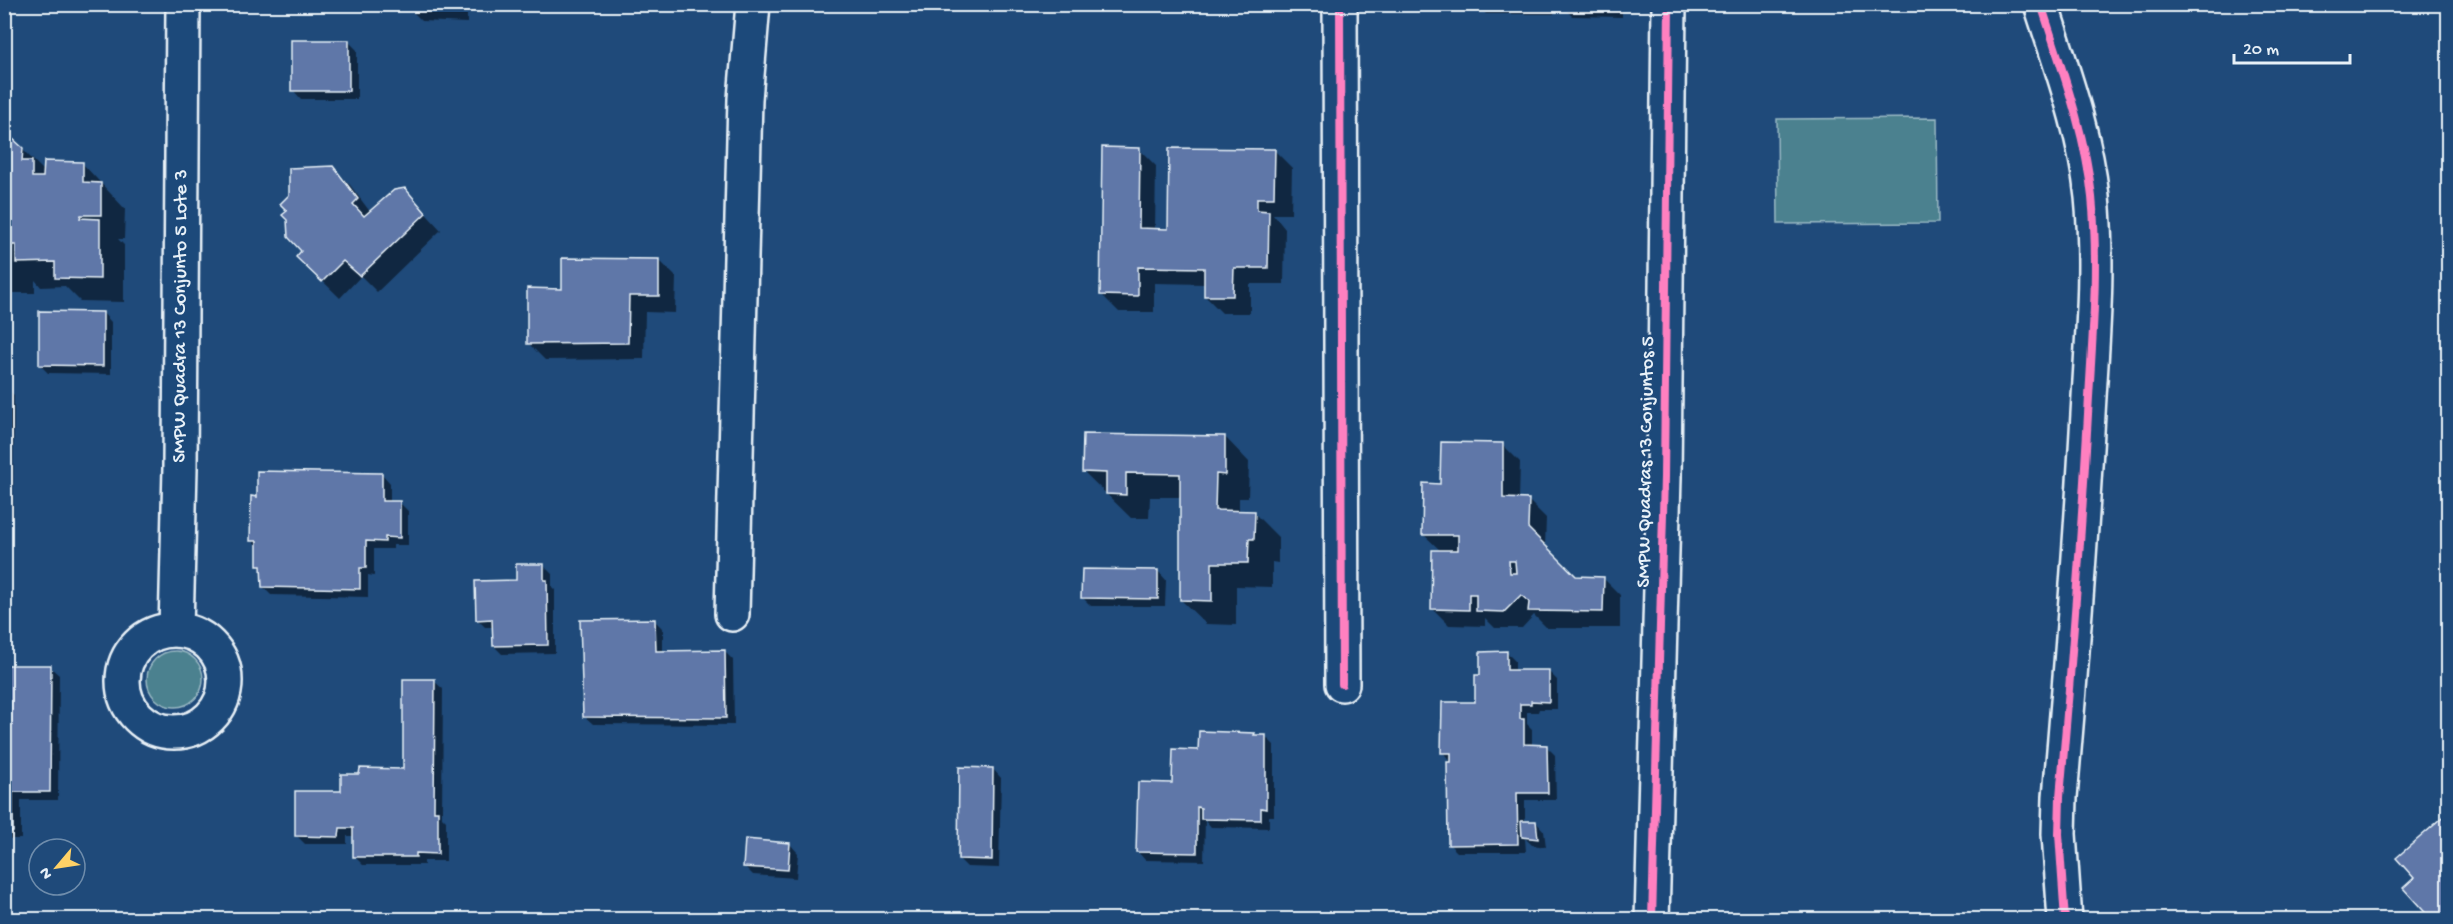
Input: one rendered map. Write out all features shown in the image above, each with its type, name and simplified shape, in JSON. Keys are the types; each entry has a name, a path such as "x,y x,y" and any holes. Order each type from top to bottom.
{"street":[{"name":"SMPW Quadra 13 Conjunto 5 Lote 3","path":"176,630 180,445 183,4"},
{"path":"732,614 745,99 753,4"},
{"path":"1340,4 1342,684"},
{"name":"SMPW Quadras 13 Conjuntos 5","path":"1652,920 1664,477 1669,4"},
{"path":"2041,4 2076,115 2092,196 2094,260 2092,352 2082,536 2060,797 2059,834 2065,920"}],"green space":[{"path":"1937,118 1938,223 1778,224 1777,119"},
{"path":"175,651 186,653 195,659 201,668 203,679 201,690 195,699 186,705 175,707 164,705 155,699 149,690 147,679 149,668 155,659 164,653"}],"building":[{"path":"450,4 450,7 404,5"},
{"path":"1563,4 1615,4 1615,9 1562,9"},
{"path":"291,40 349,40 349,91 291,91"},
{"path":"12,138 23,148 22,161 32,161 32,177 43,177 44,161 83,162 83,182 101,183 101,215 81,215 80,218 100,219 100,279 55,278 55,262 16,263 16,245 12,245 11,270 4,270 4,139"},
{"path":"1102,147 1140,148 1139,228 1168,229 1169,148 1275,149 1274,198 1257,198 1257,210 1269,211 1268,268 1234,268 1233,296 1204,296 1204,268 1138,267 1138,296 1100,295"},
{"path":"333,166 358,199 353,204 364,216 394,190 405,188 426,213 360,276 343,261 322,282 296,257 301,251 288,237 287,220 282,215 287,211 280,204 289,195 289,168"},
{"path":"562,258 659,259 659,296 629,296 628,343 527,344 527,288 562,289"},
{"path":"39,311 103,312 103,366 39,365"},
{"path":"4,385 7,385 6,510 4,510"},
{"path":"1083,434 1225,436 1225,475 1216,474 1215,510 1255,511 1254,539 1249,539 1248,563 1212,563 1212,601 1180,600 1180,474 1126,473 1126,495 1106,494 1106,473 1082,472"},
{"path":"1441,442 1503,443 1503,498 1529,499 1528,528 1576,576 1604,577 1603,612 1528,611 1529,602 1521,595 1504,612 1476,611 1476,594 1469,594 1469,610 1431,609 1432,550 1458,550 1458,535 1422,535 1423,483 1440,484","holes":["1509,561 1515,561 1516,573 1510,573"]},
{"path":"257,471 382,473 382,501 400,501 400,538 385,537 385,542 366,541 366,568 360,568 360,589 262,587 261,566 257,566 257,541 250,541 251,496 257,497"},
{"path":"516,564 544,564 544,580 547,580 548,645 493,646 492,619 476,620 475,581 516,580"},
{"path":"1082,569 1158,570 1158,599 1081,598"},
{"path":"655,619 656,651 725,650 726,718 583,717 580,620"},
{"path":"1507,651 1507,670 1549,670 1549,702 1531,701 1531,704 1520,704 1520,719 1524,719 1524,744 1547,745 1548,793 1517,793 1518,844 1448,845 1447,762 1451,762 1451,753 1441,753 1442,702 1475,702 1475,675 1480,675 1480,652"},
{"path":"4,665 51,665 50,792 13,792 13,832 4,832"},
{"path":"403,679 435,679 434,811 438,811 438,854 416,853 416,857 353,857 353,828 340,828 339,837 295,836 295,791 341,791 341,774 359,774 360,768 403,769"},
{"path":"1199,731 1266,735 1266,809 1261,808 1261,820 1201,819 1201,808 1197,807 1197,853 1136,852 1138,782 1172,783 1173,749 1198,750"},
{"path":"959,767 993,768 992,860 958,859"},
{"path":"2448,813 2448,920 2432,920 2403,888 2414,878 2396,858"},
{"path":"1521,821 1536,821 1538,839 1522,837"},
{"path":"745,839 790,843 788,870 743,867"}],"cycle path":[{"path":"1340,4 1342,684"},
{"path":"1652,920 1664,477 1669,4"},
{"path":"2041,4 2084,148 2092,197 2095,251 2093,332 2082,510 2060,797 2059,834 2065,920"}]}
